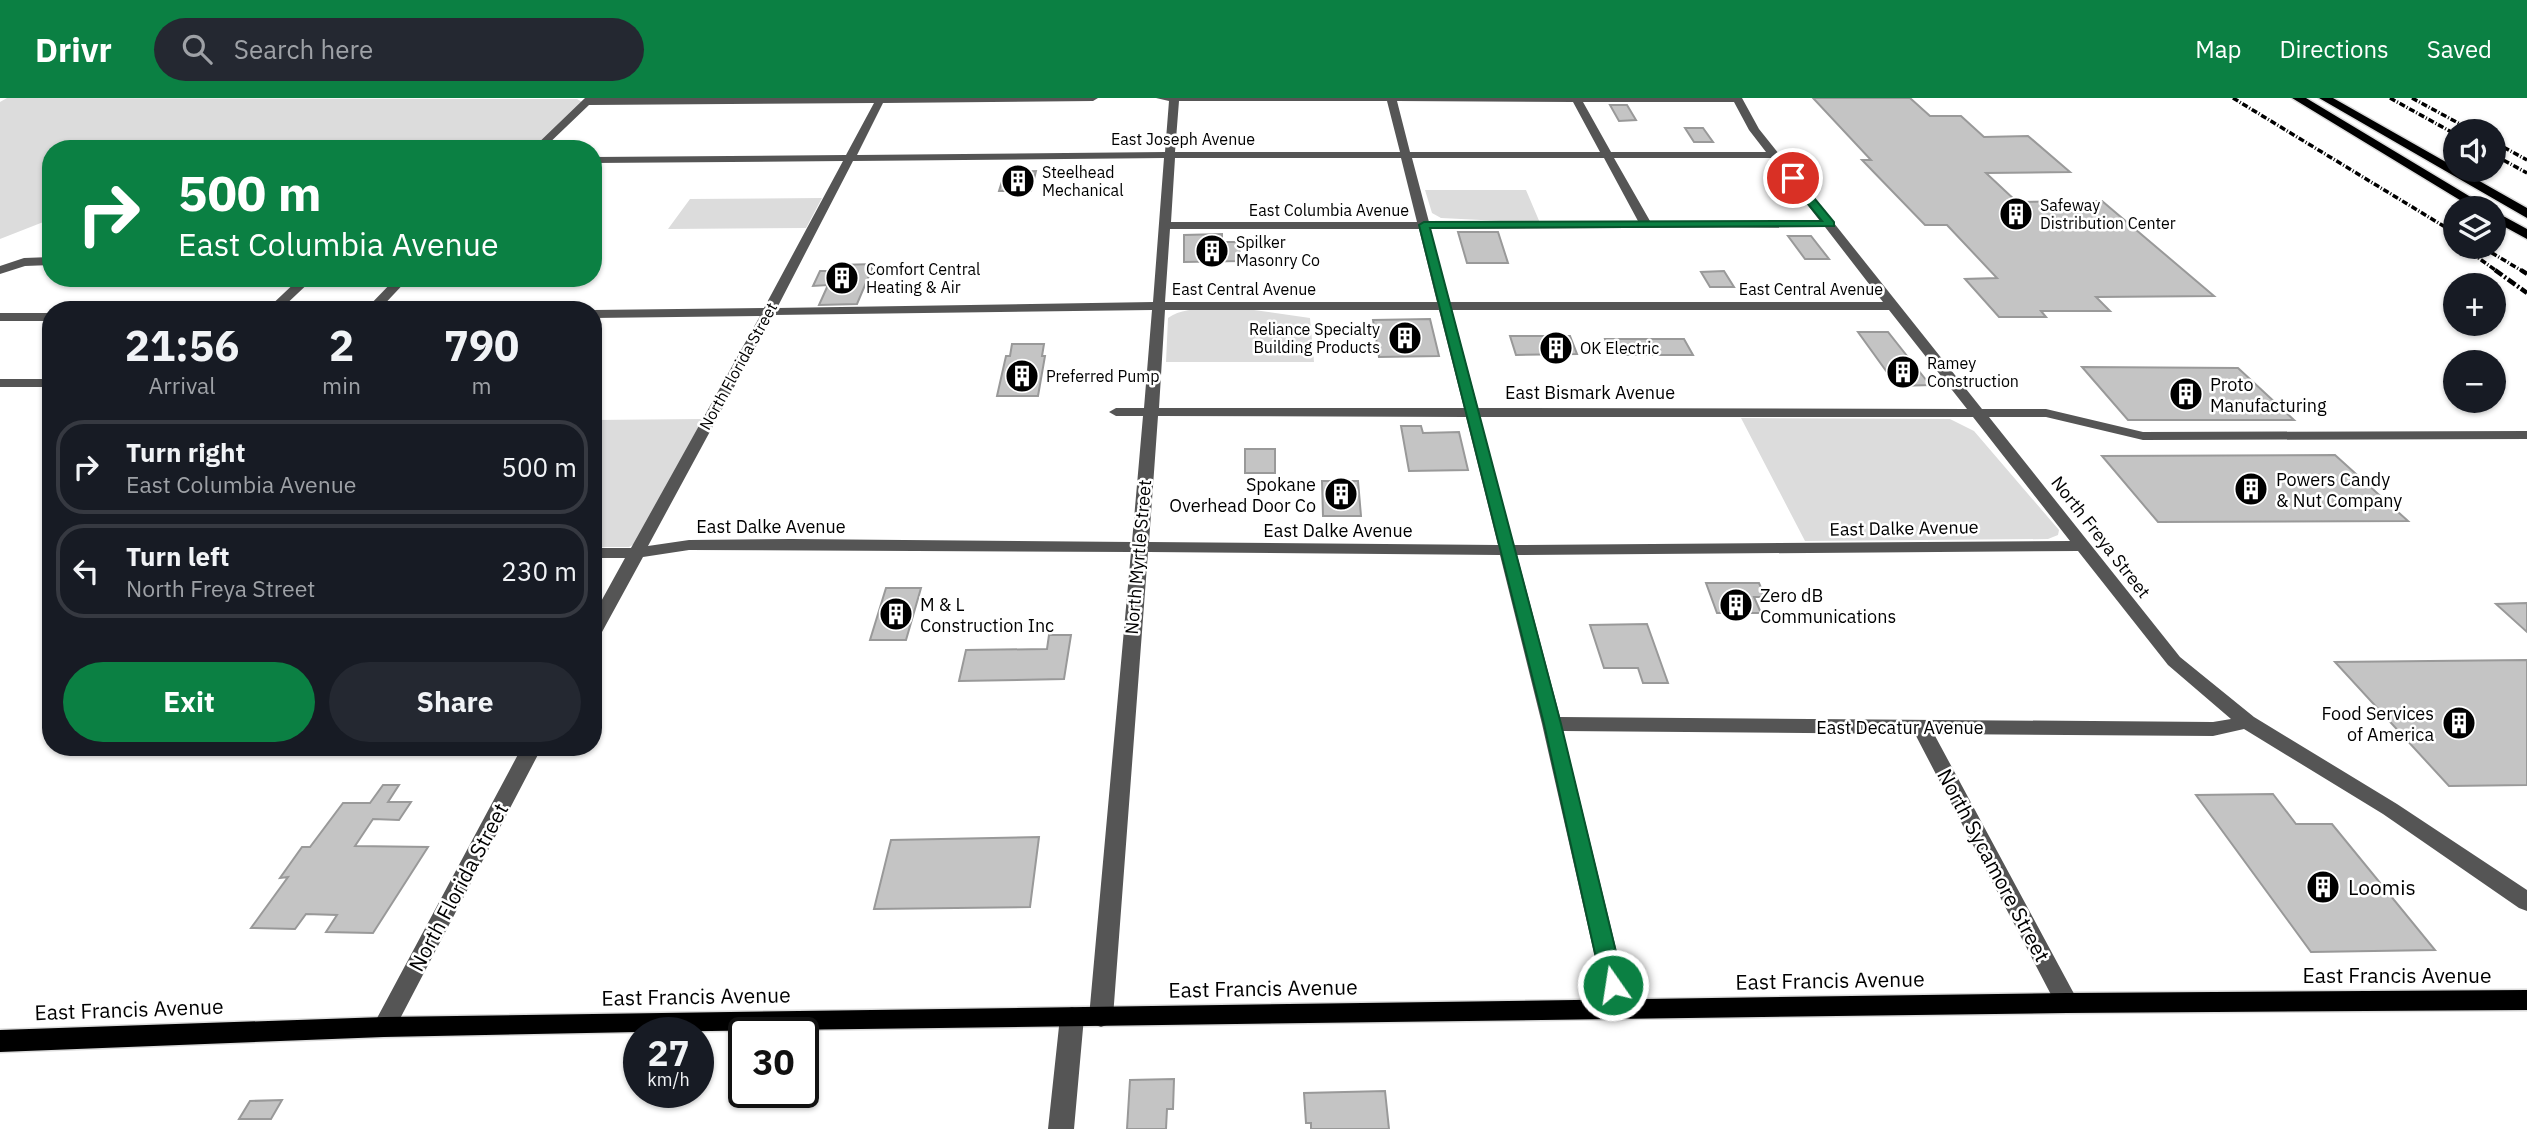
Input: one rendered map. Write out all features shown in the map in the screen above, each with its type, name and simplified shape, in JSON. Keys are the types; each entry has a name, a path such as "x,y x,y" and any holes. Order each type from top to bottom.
{"highway":[{"path":"2298,98 2462,196"},
{"path":"2325,98 2527,214"},
{"path":"2506,222 2527,234"}],"main road":[{"name":"East Francis Avenue","path":"0,1041 384,1027 2067,1003 2527,1000"}],"street":[{"path":"547,140 589,100 1093,98"},
{"path":"1169,98 1737,98"},
{"name":"North Myrtle Street","path":"1101,1017 1151,413 1169,155 1169,98"},
{"path":"1392,98 1552,724 1619,1010"},
{"path":"1576,98 1646,225"},
{"name":"North Freya Street","path":"1737,98 1754,130 1773,155 1896,306 2174,661 2247,722 2390,809 2527,902"},
{"name":"North Florida Street","path":"602,615 768,313 881,99"},
{"name":"East Joseph Avenue","path":"602,160 1169,155 1773,155"},
{"name":"East Columbia Avenue","path":"1164,226 1830,224"},
{"path":"0,270 14,265 42,262"},
{"path":"282,301 297,287"},
{"path":"380,301 394,287"},
{"name":"East Central Avenue","path":"602,314 1158,306 1896,306"},
{"path":"0,317 42,317"},
{"path":"0,383 42,383"},
{"name":"East Bismark Avenue","path":"1116,412 2046,412 2143,436 2527,435"},
{"name":"East Dalke Avenue","path":"602,553 635,553 690,545 791,544 1506,550 2082,546"},
{"name":"East Decatur Avenue","path":"1552,724 2213,729 2247,722"},
{"name":"North Sycamore Street","path":"1921,727 2067,1003"},
{"name":"North Florida Street","path":"384,1027 527,756"},
{"path":"1061,1129 1072,1017"}],"shaded area":[{"path":"7,98 577,99 582,102 544,140 42,140 42,223 0,239 0,102"},
{"path":"1425,190 1526,190 1540,223 1441,218 1432,213"},
{"path":"822,198 806,228 668,229 690,199"},
{"path":"1187,310 1254,310 1310,318 1314,362 1166,362 1168,318"},
{"path":"1741,418 1950,419 1974,431 2059,530 2058,535 2048,539 1805,541"},
{"path":"704,419 638,542 629,547 602,547 602,420"}],"building":[{"name":"Safeway Distribution Center","path":"1813,98 1910,98 1930,116 1961,116 1984,137 2028,136 2070,172 1986,173 2017,202 2102,201 2214,296 2096,297 2110,311 2041,311 2046,317 1999,317 1965,279 1997,278 1947,225 1925,225 1862,160 1871,160"},
{"path":"1610,105 1627,105 1636,120 1619,121"},
{"path":"1685,128 1703,128 1713,142 1694,142"},
{"name":"Steelhead Mechanical","path":"1036,171 1031,191 999,191 1005,172"},
{"path":"1458,232 1498,232 1508,263 1467,263"},
{"name":"Spilker Masonry Co","path":"1222,234 1222,242 1239,242 1240,261 1184,262 1184,235"},
{"path":"1788,236 1811,236 1829,259 1805,259"},
{"name":"Comfort Central Heating & Air","path":"874,264 857,304 819,305 828,285 813,286 820,271 837,271 839,265"},
{"path":"1724,271 1734,287 1710,287 1701,272"},
{"name":"Reliance Specialty Building Products","path":"1430,319 1439,356 1379,357 1373,320"},
{"path":"1858,332 1888,332 1930,385 1897,386"},
{"name":"OK Electric","path":"1510,336 1570,336 1577,354 1516,355"},
{"path":"1605,339 1684,339 1693,355 1611,355"},
{"name":"Preferred Pump","path":"1012,344 1044,344 1042,356 1045,356 1038,396 997,396 1006,356 1010,356"},
{"name":"Proto Manufacturing","path":"2082,367 2238,368 2294,420 2128,420"},
{"path":"1401,426 1421,426 1423,433 1459,432 1468,470 1409,471"},
{"path":"1245,449 1275,449 1275,473 1245,473"},
{"name":"Powers Candy & Nut Company","path":"2335,455 2408,521 2158,522 2102,456"},
{"name":"Spokane Overhead Door Co","path":"1322,481 1358,481 1361,516 1323,516"},
{"name":"Zero dB Communications","path":"1706,583 1759,583 1765,597 1754,597 1761,613 1717,613"},
{"name":"M & L Construction Inc","path":"886,588 921,588 906,640 870,640"},
{"path":"2527,603 2527,632 2496,604"},
{"path":"1647,624 1668,683 1643,683 1638,668 1604,668 1590,625"},
{"path":"1049,635 1071,635 1064,679 959,681 966,650 1047,649"},
{"name":"Food Services of America","path":"2527,660 2527,785 2449,786 2335,662"},
{"path":"383,785 399,785 388,802 411,802 399,820 373,819 355,846 428,847 373,933 326,932 337,915 306,914 295,929 251,928 288,877 280,878 302,847 310,847 343,803 370,803"},
{"name":"Loomis","path":"2273,794 2296,824 2332,824 2435,950 2311,952 2196,795"},
{"path":"1039,837 1030,907 874,909 891,840"},
{"path":"1174,1079 1173,1109 1167,1109 1166,1129 1127,1129 1130,1080"},
{"path":"1385,1091 1389,1129 1311,1129 1311,1123 1306,1123 1304,1093"},
{"path":"282,1100 271,1119 239,1119 250,1101"}],"railway":[{"path":"2233,98 2443,226"},
{"path":"2390,98 2443,127"},
{"path":"2412,98 2451,119"},
{"path":"2506,149 2527,160"},
{"path":"2506,162 2527,173"},
{"path":"2480,259 2498,272"},
{"path":"2502,259 2524,272"},
{"path":"2495,270 2527,293"}],"place":[{"name":"Steelhead Mechanical","path":"1018,181"},
{"name":"Safeway Distribution Center","path":"2016,214"},
{"name":"Spilker Masonry Co","path":"1212,251"},
{"name":"Comfort Central Heating & Air","path":"842,278"},
{"name":"Reliance Specialty Building Products","path":"1405,338"},
{"name":"OK Electric","path":"1556,348"},
{"name":"Ramey Construction","path":"1903,372"},
{"name":"Preferred Pump","path":"1022,376"},
{"name":"Proto Manufacturing","path":"2186,394"},
{"name":"Powers Candy & Nut Company","path":"2251,489"},
{"name":"Spokane Overhead Door Co","path":"1341,494"},
{"name":"Zero dB Communications","path":"1736,605"},
{"name":"M & L Construction Inc","path":"896,614"},
{"name":"Food Services of America","path":"2459,723"},
{"name":"Loomis","path":"2323,887"}],"route":[{"path":"1613,985 1552,724 1424,225 1830,224 1793,178"}]}
